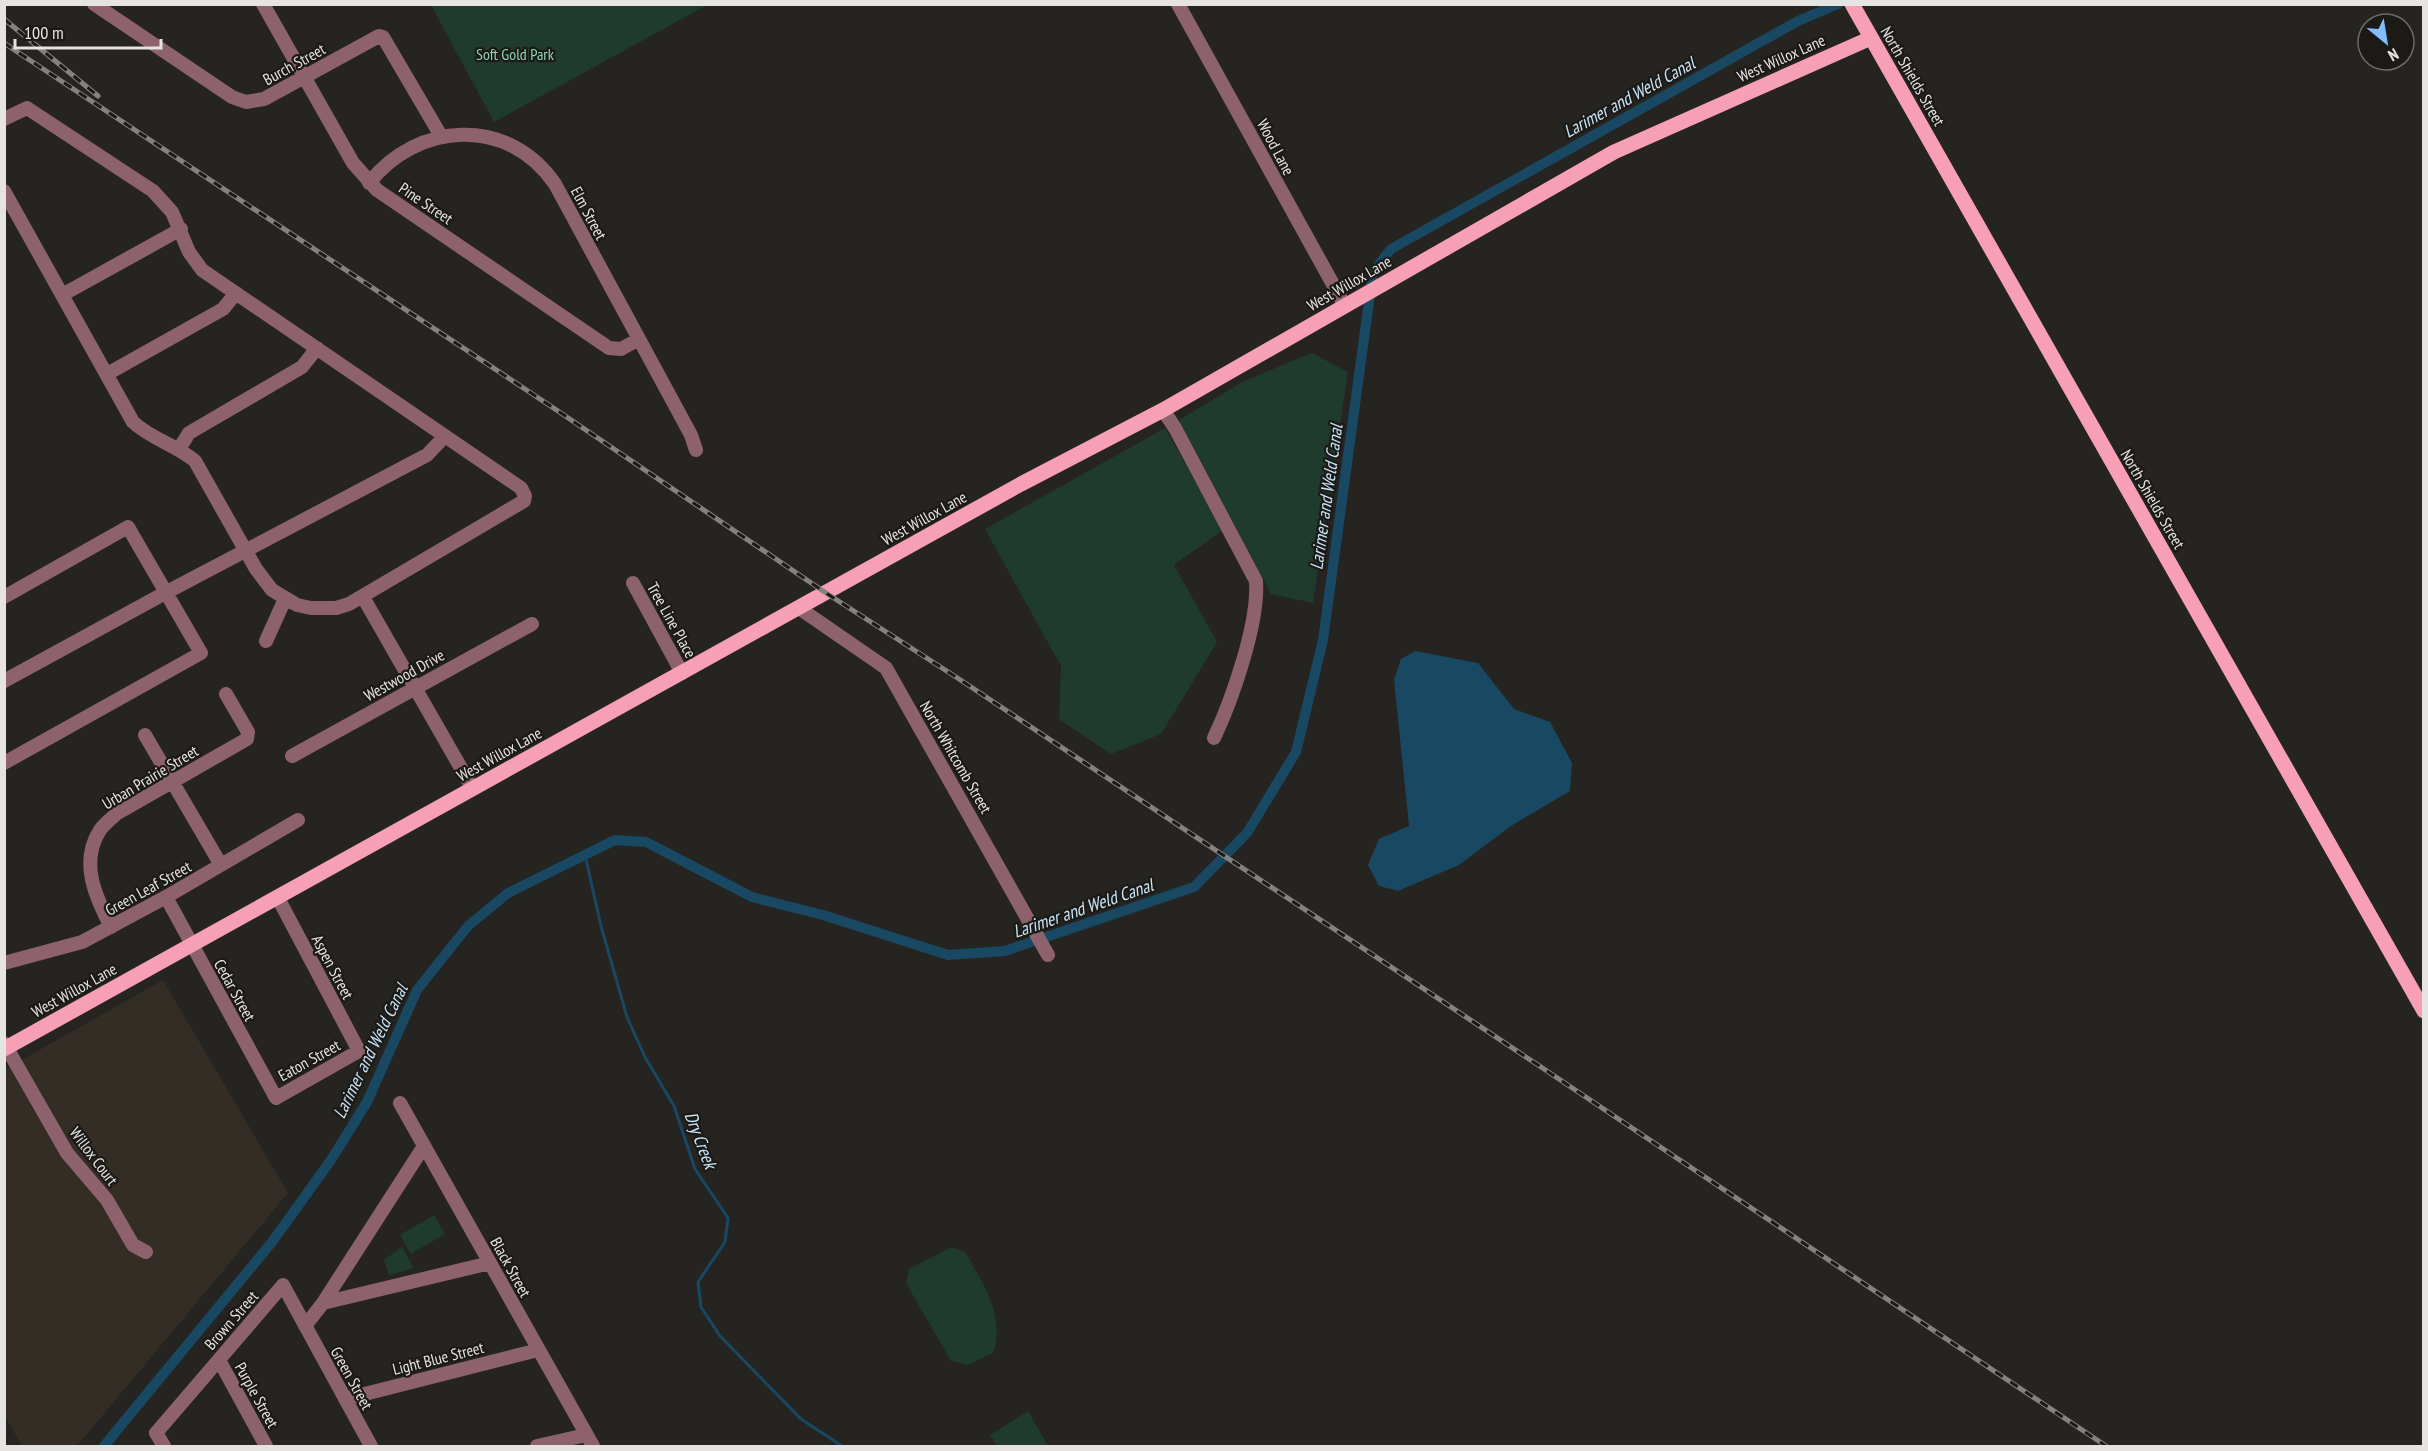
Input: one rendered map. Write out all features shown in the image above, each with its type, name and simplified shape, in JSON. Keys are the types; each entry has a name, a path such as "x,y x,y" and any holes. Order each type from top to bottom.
{"main road":[{"name":"North Shields Street","path":"1855,9 2424,1011"},
{"name":"West Willox Lane","path":"5,1046 192,946 1021,484 1163,410 1614,152 1870,38"}],"street":[{"name":"Pine Street","path":"263,4 353,163 369,183 609,348 621,350 639,339"},
{"name":"Wood Lane","path":"1178,4 1345,306"},
{"name":"Burch Street","path":"96,5 238,100 246,102 264,99 379,36 383,37 441,136"},
{"path":"4,119 27,108 153,191 172,212 195,262 202,270 521,488 525,496 524,501 349,604 324,609 297,605 285,599 263,579 195,461 179,449 148,434 133,422 4,191"},
{"name":"Elm Street","path":"369,183 391,159 404,150 420,142 441,136 470,135 501,142 516,148 543,169 555,184 691,435 696,450"},
{"path":"62,295 181,229"},
{"path":"107,375 223,309 236,293"},
{"path":"179,449 189,433 302,367 317,348"},
{"path":"1163,410 1175,428 1256,581 1257,599 1230,705 1214,738"},
{"path":"4,681 427,455 445,436"},
{"path":"4,597 128,526 201,653 4,763"},
{"name":"Tree Line Place","path":"633,583 682,674"},
{"path":"363,597 472,789"},
{"path":"266,641 285,599"},
{"name":"North Whitcomb Street","path":"799,608 886,668 1048,955"},
{"name":"Westwood Drive","path":"292,756 532,624"},
{"name":"Urban Prairie Street","path":"111,927 91,882 90,853 100,830 116,814 247,739 248,732 226,694"},
{"path":"145,735 221,865"},
{"name":"Green Leaf Street","path":"4,963 82,942 166,897 298,820"},
{"name":"Cedar Street","path":"166,897 276,1098"},
{"name":"Aspen Street","path":"278,898 359,1051"},
{"name":"Willox Court","path":"5,1046 67,1152 107,1200 133,1245 146,1251"},
{"name":"Eaton Street","path":"276,1098 359,1051"},
{"name":"Black Street","path":"400,1103 590,1441"},
{"path":"305,1326 323,1304 424,1146"},
{"path":"323,1304 490,1263"},
{"name":"Brown Street","path":"164,1446 156,1433 283,1285 305,1326"},
{"name":"Green Street","path":"305,1326 371,1446"},
{"name":"Light Blue Street","path":"345,1399 538,1350"},
{"name":"Purple Street","path":"219,1360 267,1446"},
{"path":"537,1446 590,1441"}],"shaded area":[{"path":"163,980 288,1193 77,1446 22,1446 5,1416 4,1070"}],"green space":[{"name":"Soft Gold Park","path":"431,5 707,5 494,122"},
{"path":"1312,353 1348,372 1313,603 1271,594 1179,420 1244,381"},
{"path":"1165,428 1223,530 1174,565 1217,642 1161,734 1111,754 1059,719 1061,666 985,529"},
{"path":"434,1215 445,1234 411,1254 400,1235"},
{"path":"402,1247 414,1268 389,1275 384,1260"},
{"path":"952,1247 966,1253 991,1301 997,1326 993,1353 968,1365 951,1361 906,1283 909,1269"},
{"path":"1028,1411 1048,1446 997,1446 990,1435"}],"water":[{"path":"1415,651 1478,663 1514,709 1550,722 1572,763 1570,791 1511,826 1459,865 1398,891 1379,886 1368,865 1379,839 1409,826 1394,680 1401,659"}],"waterway":[{"name":"Larimer and Weld Canal","path":"104,1446 272,1242 331,1160 367,1102 417,990 468,926 508,893 615,840 646,842 752,897 823,915 948,955 1005,951 1194,887 1247,833 1296,752 1323,640 1373,272 1391,249 1798,21 1838,4"},
{"name":"Dry Creek","path":"585,855 601,926 627,1017 645,1057 674,1106 695,1169 728,1218 725,1242 698,1282 701,1307 720,1336 801,1419 842,1446"}],"railway":[{"path":"4,19 98,96"},
{"path":"4,43 2106,1446"}]}
